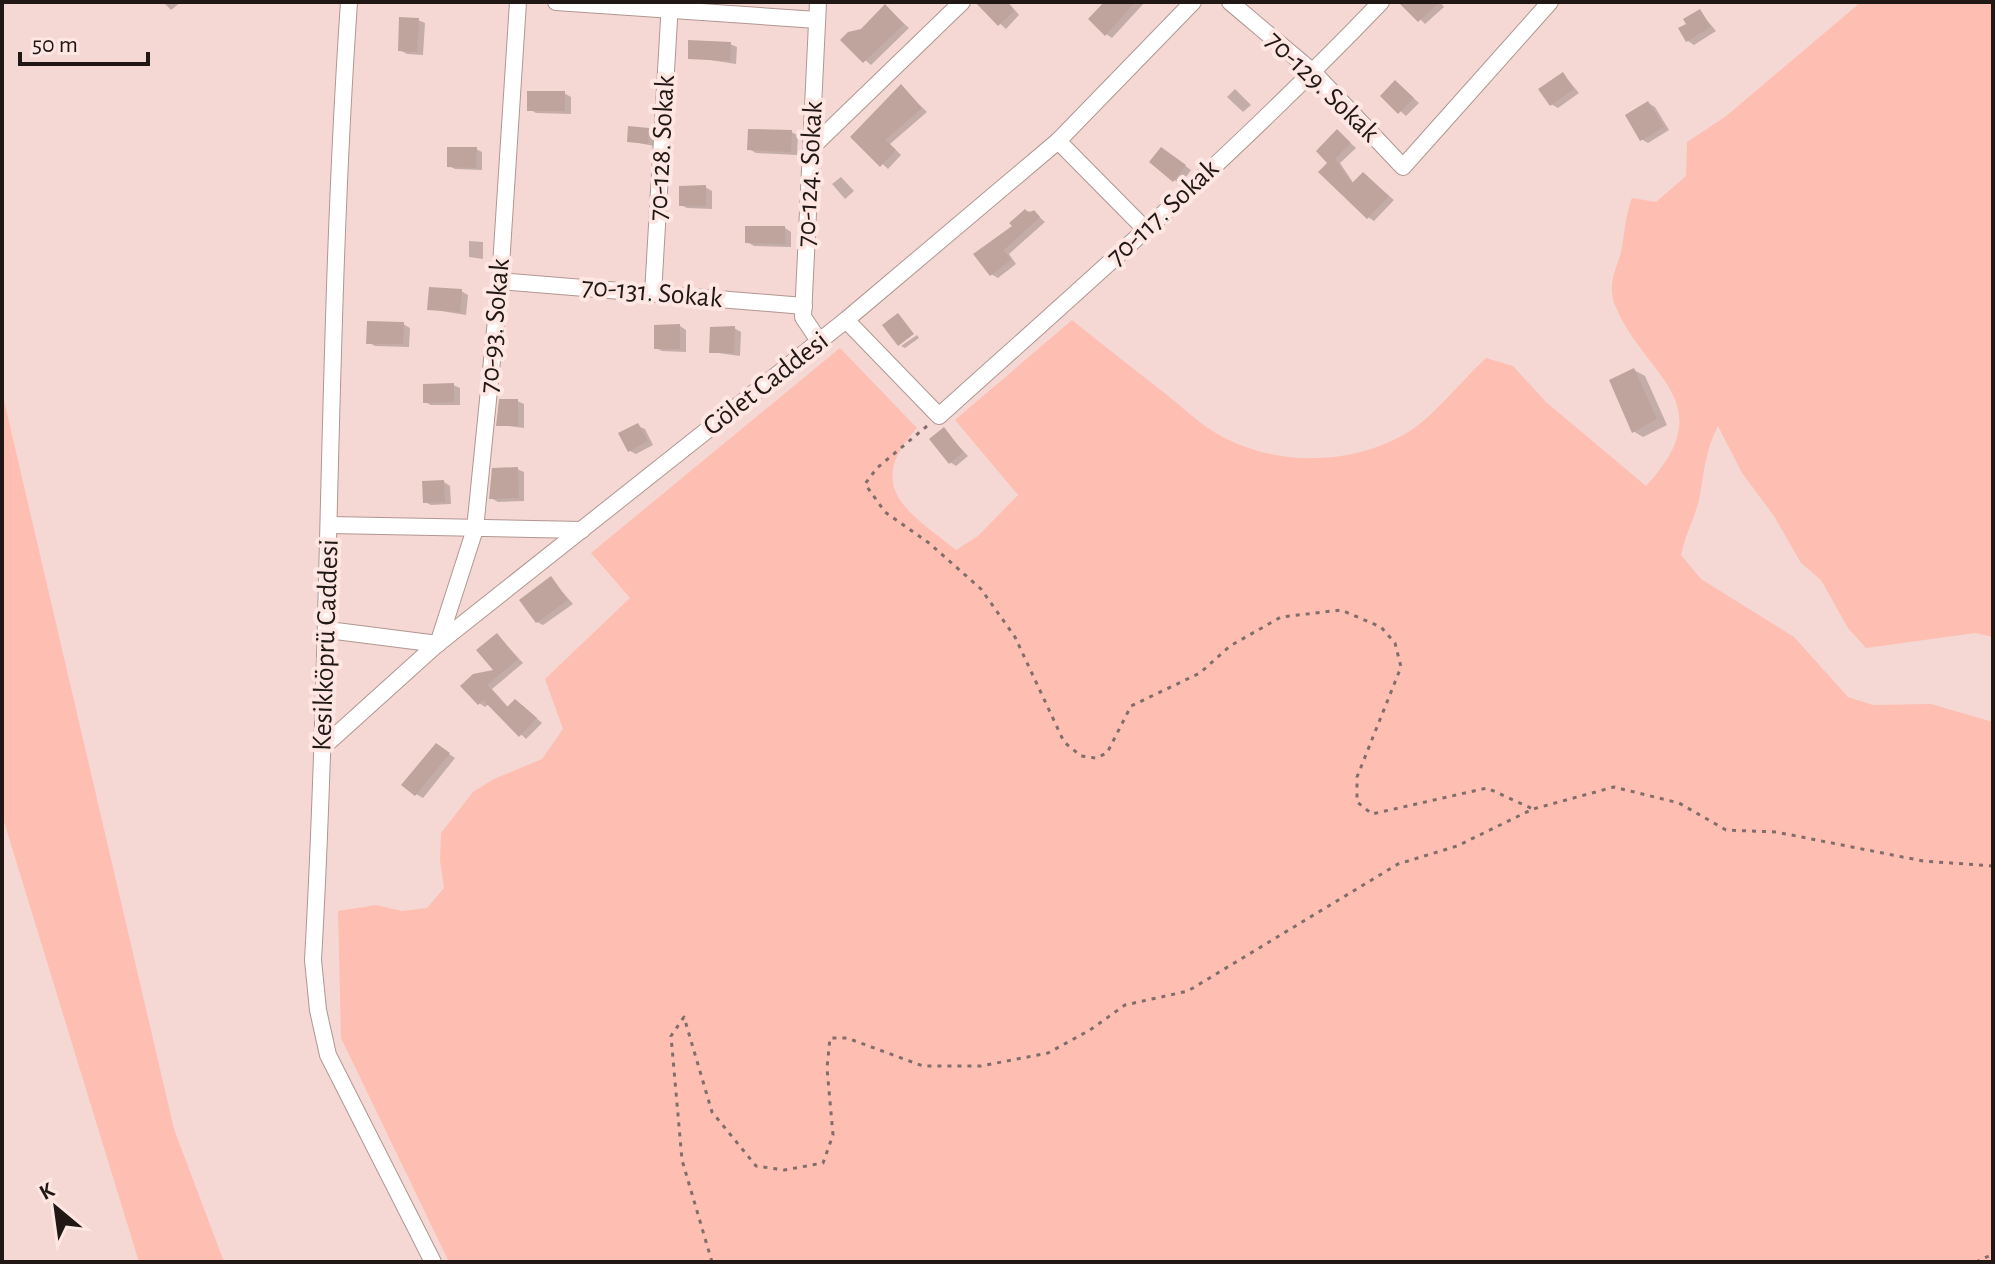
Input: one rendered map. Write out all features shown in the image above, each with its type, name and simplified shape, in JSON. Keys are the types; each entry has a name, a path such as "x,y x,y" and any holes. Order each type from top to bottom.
{"street":[{"name":"Kesikköprü Caddesi","path":"349,2 337,167 328,630 313,960 318,1010 328,1055 433,1262"},
{"name":"70-93. Sokak","path":"438,644 475,529 500,281 518,2"},
{"path":"556,2 670,6 817,20"},
{"name":"70-124. Sokak","path":"818,2 803,317 819,341"},
{"path":"811,148 962,2"},
{"name":"Gölet Caddesi","path":"323,747 438,644 846,320 1058,141 1193,2"},
{"name":"70-129. Sokak","path":"1230,2 1313,72 1403,167 1550,2"},
{"name":"70-117. Sokak","path":"939,416 1146,230 1313,72 1381,2"},
{"name":"70-128. Sokak","path":"653,294 670,6"},
{"path":"1058,141 1146,230"},
{"name":"70-131. Sokak","path":"500,281 804,306"},
{"path":"846,320 939,416"},
{"path":"330,525 582,530"},
{"path":"328,630 438,644"}],"path":[{"path":"939,416 877,468 865,484 885,512 929,543 981,589 1015,637 1064,742 1081,756 1096,758 1107,753 1131,706 1200,673 1230,646 1268,624 1281,617 1341,610 1381,627 1395,643 1401,667 1357,777 1357,802 1372,814 1487,788 1533,809"},
{"path":"712,1262 682,1160 671,1036 684,1017 712,1112 756,1166 784,1170 823,1163 833,1135 827,1068 830,1038 847,1038 923,1066 981,1066 1048,1053 1090,1030 1125,1005 1188,991 1398,864 1457,846 1533,809 1614,787 1679,803 1726,830 1776,832 1923,861 1993,866"},
{"path":"1976,1262 1993,1254"}],"shaded area":[{"path":"1861,2 1993,2 1993,637 1975,633 1866,648 1848,628 1821,580 1801,563 1774,516 1742,473 1718,426 1681,555 1701,579 1794,637 1848,697 1873,705 1931,704 1993,722 1993,1262 449,1262 341,1038 338,911 376,905 402,911 427,908 444,888 440,860 441,833 473,792 494,779 542,759 563,729 545,679 630,598 591,553 840,348 917,428 901,449 893,467 893,483 909,511 956,550 978,536 1018,495 955,420 1072,320 1214,432 1255,450 1281,456 1335,457 1387,443 1431,414 1486,358 1513,366 1546,402 1646,486 1668,457 1678,432 1678,410 1671,390 1628,330 1613,298 1613,278 1632,198 1656,202 1686,176 1687,142 1725,117"},
{"path":"2,392 174,1129 224,1262 139,1262 2,815"}],"building":[{"path":"975,2 1007,2 1014,11 998,26"},
{"path":"1104,2 1135,2 1105,36 1088,19"},
{"path":"1398,2 1440,2 1418,22"},
{"path":"885,4 904,24 863,63 840,40 848,32 861,29"},
{"path":"1700,9 1711,27 1686,42 1678,28 1686,24 1683,19"},
{"path":"399,17 419,18 417,52 398,51"},
{"path":"688,40 731,42 730,61 688,59"},
{"path":"1563,72 1574,89 1550,106 1538,89"},
{"path":"1395,80 1414,98 1398,114 1380,96"},
{"path":"901,84 922,108 885,140 896,150 880,167 850,137"},
{"path":"527,91 565,91 565,111 527,111"},
{"path":"1648,101 1664,127 1640,141 1625,115"},
{"path":"628,126 649,128 648,144 627,142"},
{"path":"748,129 792,130 791,152 747,150"},
{"path":"1337,129 1351,143 1335,159 1352,183 1363,172 1389,196 1367,219 1318,172 1327,163 1316,151"},
{"path":"447,147 477,147 476,168 447,167"},
{"path":"1161,147 1186,165 1173,182 1149,162"},
{"path":"706,185 706,206 679,206 679,186"},
{"path":"1025,209 1029,213 1034,210 1040,217 1004,250 1011,260 990,276 973,254 1012,226 1009,223"},
{"path":"745,226 785,226 785,244 745,243"},
{"path":"429,287 462,289 460,312 427,310"},
{"path":"898,313 914,334 898,346 882,325"},
{"path":"367,321 404,322 403,344 366,344"},
{"path":"680,324 680,349 654,349 654,325"},
{"path":"735,326 734,353 709,353 710,327"},
{"path":"1634,368 1657,419 1632,433 1609,380"},
{"path":"454,383 454,402 423,403 423,384"},
{"path":"499,399 518,399 518,426 496,426"},
{"path":"638,423 648,441 628,452 618,433"},
{"path":"944,427 963,452 949,464 929,439"},
{"path":"518,467 519,498 489,499 492,468"},
{"path":"444,480 445,502 423,503 422,481"},
{"path":"551,576 568,600 536,623 519,600"},
{"path":"497,633 518,659 487,685 507,707 515,699 537,718 519,737 483,700 478,705 460,686 473,674 493,670 476,650"},
{"path":"436,743 450,753 415,796 401,785"}]}
